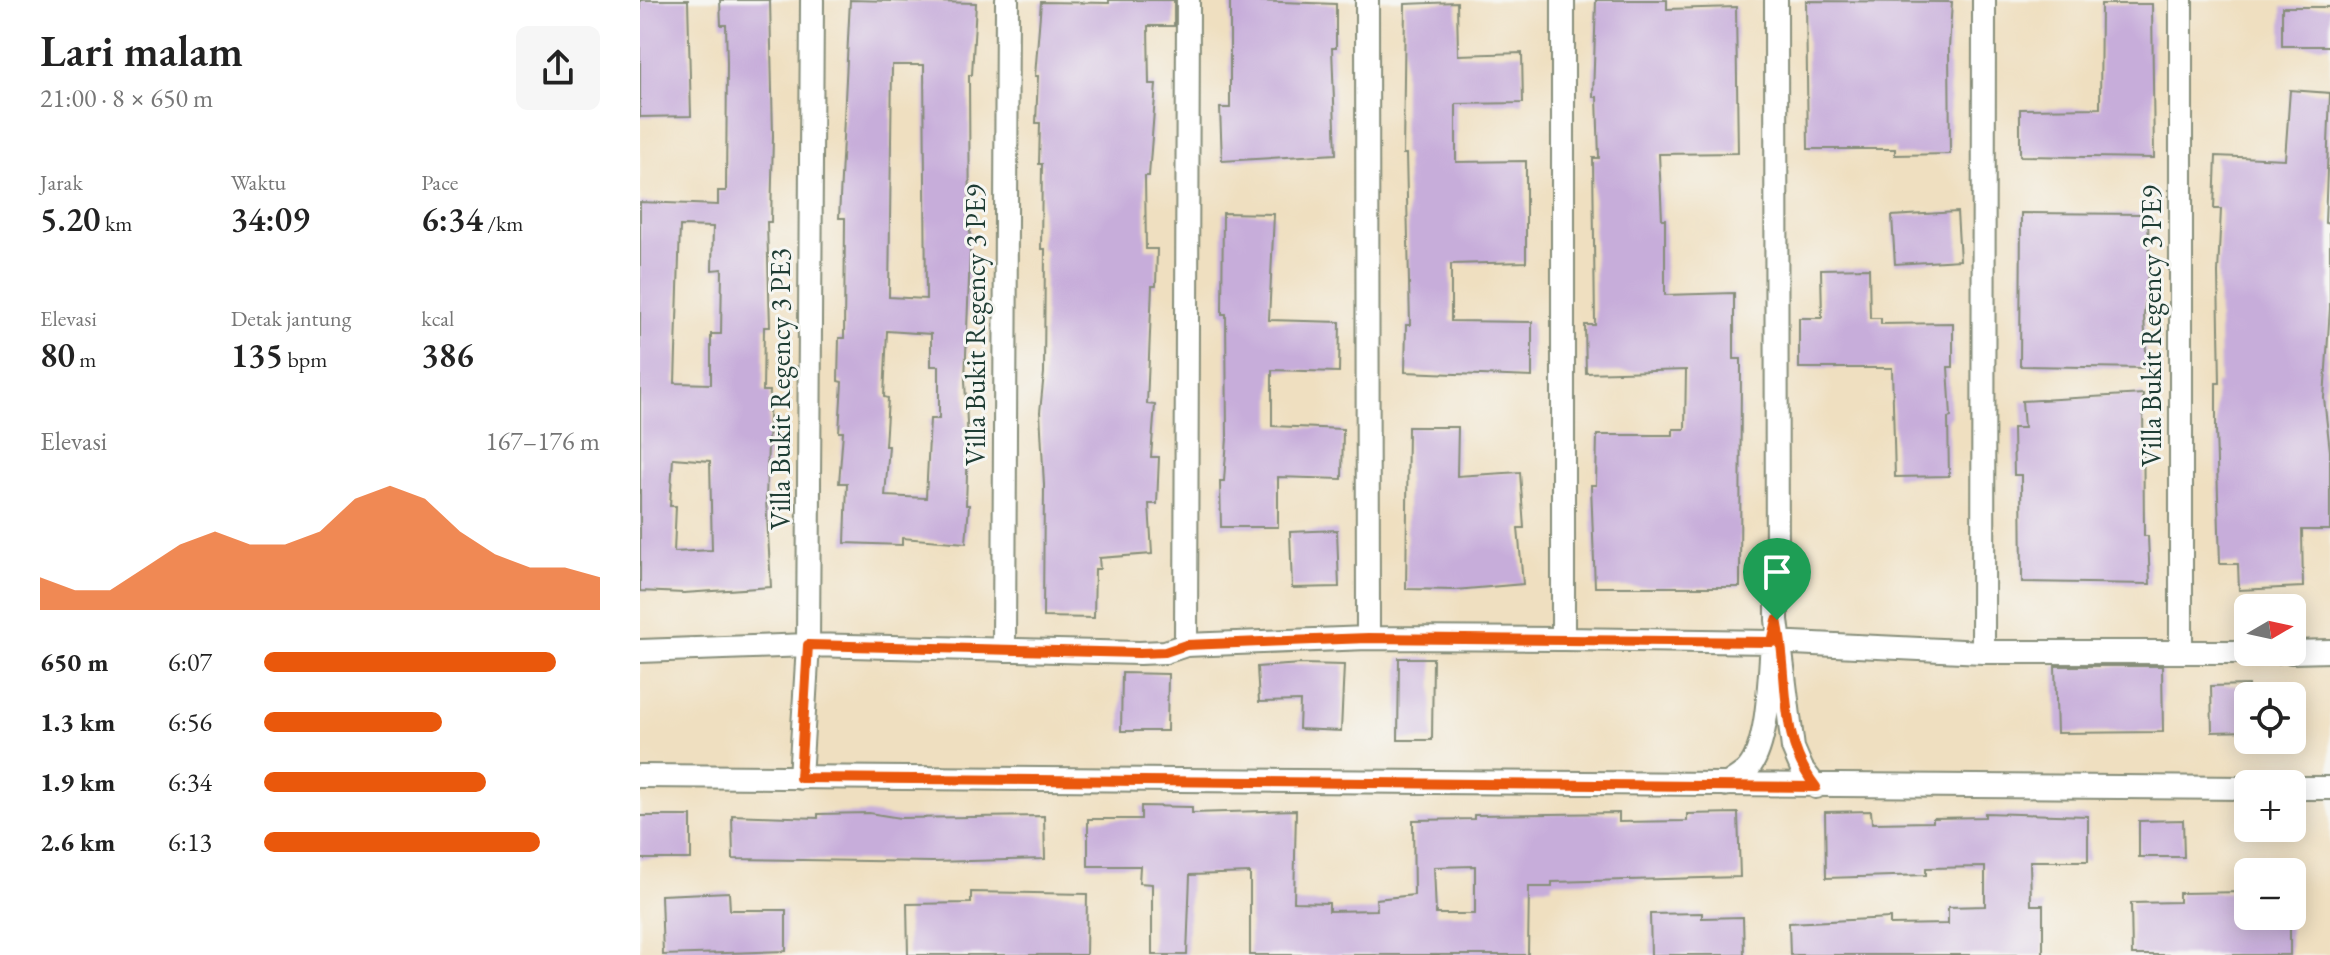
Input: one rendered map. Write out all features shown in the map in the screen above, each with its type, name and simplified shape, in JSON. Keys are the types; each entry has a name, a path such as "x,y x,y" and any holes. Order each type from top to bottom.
{"street":[{"name":"Villa Bukit Regency 3 PE3","path":"800,778 808,645 812,0"},
{"name":"Villa Bukit Regency 3 PE9","path":"1004,650 1007,0"},
{"path":"1186,645 1188,0"},
{"path":"1367,0 1368,638"},
{"path":"1563,0 1563,639"},
{"path":"1776,0 1777,643 1793,748 1802,769 1816,787"},
{"path":"1983,652 1984,0"},
{"name":"Villa Bukit Regency 3 PE9","path":"2181,0 2181,652"},
{"path":"640,651 808,645 1139,653 1165,652 1186,645 1368,638 1777,643 1983,652 2234,652"},
{"path":"1726,785 1748,769 1756,755 1777,643"},
{"path":"2306,652 2330,651"},
{"path":"640,776 2234,788"},
{"path":"2306,788 2330,788"}],"building":[{"path":"640,0 688,0 691,116 640,117"},
{"path":"720,0 770,0 773,136 771,222 767,222 770,327 764,327 763,391 770,391 766,499 771,587 684,593 640,591 640,202 718,205 718,191 726,191 726,25 721,25","holes":["680,226 713,227 712,270 722,269 721,334 711,334 711,384 675,383","673,458 710,461 712,550 674,552 676,506 670,506"]},
{"path":"850,0 976,3 972,75 969,75 970,253 965,380 968,444 966,505 969,505 966,543 902,538 902,545 845,543 847,483 839,483 843,432 839,432 842,382 838,381 839,338 844,338 845,218 839,218","holes":["892,65 924,65 926,299 889,297","887,331 931,334 931,366 939,366 939,419 930,419 926,498 885,496 889,446 885,446 888,398 884,397"]},
{"path":"1109,0 1174,0 1174,26 1148,26 1149,84 1156,84 1149,176 1145,176 1146,249 1157,249 1156,286 1152,286 1147,404 1155,405 1151,457 1159,457 1157,504 1149,504 1152,554 1099,558 1100,569 1095,569 1094,618 1043,617 1044,485 1040,412 1044,373 1045,249 1041,249 1042,164 1039,164 1040,123 1036,123 1038,76 1035,76 1041,2 1109,3"},
{"path":"1230,0 1336,4 1336,48 1332,48 1336,154 1222,161 1220,108 1230,108"},
{"path":"1596,0 1667,0 1667,9 1736,7 1738,153 1659,154 1662,219 1665,219 1665,295 1734,293 1734,359 1741,359 1740,587 1595,587 1591,485 1596,485 1597,435 1673,435 1673,429 1685,429 1686,370 1586,373 1585,325 1595,325 1593,158 1599,158 1597,97 1593,97"},
{"path":"1806,1 1952,2 1950,154 1895,155 1895,149 1808,149"},
{"path":"1457,2 1458,55 1522,53 1523,103 1456,104 1456,162 1526,161 1526,262 1451,264 1451,321 1532,322 1532,377 1405,372 1406,325 1410,325 1406,154 1403,154 1405,4"},
{"path":"2101,4 2152,4 2154,158 2020,156 2020,109 2100,108"},
{"path":"2282,7 2330,7 2330,46 2282,46"},
{"path":"2290,90 2330,93 2325,223 2330,224 2330,308 2324,398 2330,451 2330,530 2302,530 2303,587 2239,590 2238,564 2220,564 2216,383 2220,383 2218,273 2221,209 2214,209 2216,156 2285,159"},
{"path":"1957,212 1960,260 1895,264 1892,216"},
{"path":"1223,213 1274,214 1269,320 1340,322 1339,372 1272,370 1272,426 1343,429 1342,479 1278,477 1278,527 1221,527 1220,481 1224,481 1227,438 1226,314 1222,314"},
{"path":"2021,213 2148,214 2149,261 2144,316 2147,368 2020,366"},
{"path":"1869,268 1870,318 1881,318 1881,324 1953,323 1953,367 1948,367 1951,417 1948,418 1949,476 1895,477 1892,368 1799,368 1799,318 1822,318 1821,269"},
{"path":"2143,394 2144,536 2148,536 2150,584 2022,582 2021,475 2014,475 2013,428 2024,428 2022,401"},
{"path":"1408,427 1458,427 1457,476 1520,472 1524,528 1518,528 1523,584 1455,590 1406,589"},
{"path":"1337,530 1339,587 1292,588 1290,532"},
{"path":"1399,658 1433,658 1432,740 1398,740"},
{"path":"1344,665 1341,731 1299,729 1300,701 1259,702 1257,667"},
{"path":"2055,666 2162,666 2163,732 2057,733"},
{"path":"1122,673 1168,674 1167,731 1121,731"},
{"path":"2234,685 2234,731 2212,732 2211,686"},
{"path":"1141,806 1192,807 1192,813 1296,810 1294,902 1329,903 1329,911 1377,910 1376,899 1414,895 1413,820 1474,819 1474,815 1619,813 1619,822 1687,821 1687,814 1738,813 1740,877 1552,882 1552,887 1529,887 1528,955 1250,955 1250,873 1190,875 1187,955 1152,955 1152,884 1139,883 1140,866 1088,866 1088,819 1141,819","holes":["1475,866 1475,914 1436,914 1434,867"]},
{"path":"1871,811 1872,823 1933,822 1933,818 1985,817 1985,813 2088,816 2088,861 2030,861 2031,905 2043,905 2043,955 1790,955 1789,923 1890,918 1890,925 1948,924 1948,907 1985,906 1985,867 1926,868 1926,875 1826,878 1825,812"},
{"path":"869,813 900,818 1044,816 1045,859 932,862 733,859 732,815 818,818 818,814"},
{"path":"640,816 691,816 691,859 640,859"},
{"path":"2183,820 2184,857 2139,857 2139,821"},
{"path":"729,892 730,910 786,910 786,951 663,955 661,895"},
{"path":"971,892 1087,894 1086,955 908,955 907,904 971,903"},
{"path":"2234,892 2234,930 2290,930 2290,955 2132,955 2131,903 2179,902 2179,893"},
{"path":"1702,913 1702,918 1743,917 1744,955 1651,955 1650,914"}],"route":[{"path":"1777,620 1783,643 1786,706 1793,748 1802,769 1816,787 800,778 808,645 1139,653 1165,652 1186,645 1368,638 1772,642 1777,620"}]}
